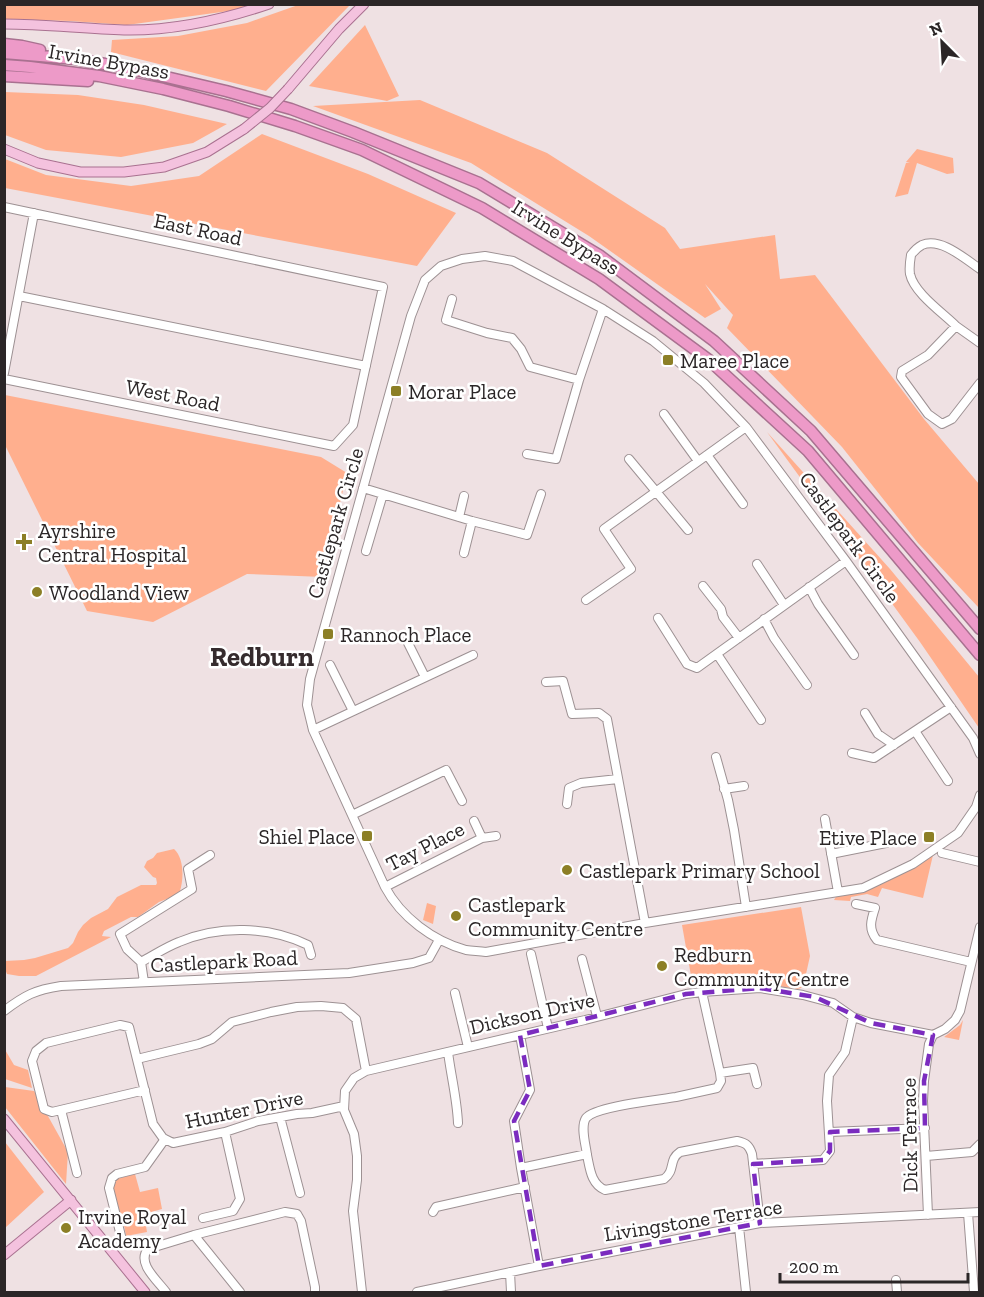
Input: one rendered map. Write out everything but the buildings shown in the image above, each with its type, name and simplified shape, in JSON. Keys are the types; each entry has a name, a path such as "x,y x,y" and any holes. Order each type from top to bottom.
{"highway":[{"path":"4,44 76,59"},
{"name":"Irvine Bypass","path":"4,53 76,59 128,68 226,91 291,109 479,183 599,255 714,341 812,431 980,629"},
{"name":"Irvine Bypass","path":"4,65 99,76 229,106 362,150 482,208 599,279 709,360 808,451 980,655"},
{"path":"4,76 101,82 163,89"}],"main road":[{"path":"4,24 126,30 188,26 225,19 269,4"},
{"path":"4,149 38,163 80,172 124,172 164,167 207,152 244,129 270,108 363,4"},
{"path":"4,1119 145,1293"},
{"path":"4,1255 71,1200"}],"street":[{"name":"East Road","path":"4,207 383,287 366,366"},
{"path":"4,373 34,213"},
{"path":"980,269 942,244 929,243 920,246 911,255 912,281 924,296 956,326 980,343"},
{"name":"Castlepark Circle","path":"980,754 973,738 846,561 746,427 704,382 653,341 603,309 513,261 485,256 462,259 441,266 425,280 411,316 363,488 310,679 307,705 313,730 385,887 393,902 411,920 439,940 468,950 486,952 645,923 863,888 913,864 958,833 976,807 980,795"},
{"path":"19,296 366,366"},
{"path":"452,299 446,320 512,338 521,349 530,367 579,380"},
{"path":"527,454 556,459 603,309"},
{"path":"956,326 928,355 902,371 900,377 928,414 942,424 952,419 980,383"},
{"name":"West Road","path":"4,379 334,446 353,424 366,366"},
{"path":"664,414 698,461"},
{"path":"586,600 631,569 604,529 746,427"},
{"path":"706,455 743,504"},
{"path":"628,459 688,530"},
{"path":"363,488 527,535 541,494"},
{"path":"366,551 383,494"},
{"path":"459,517 464,496"},
{"path":"464,553 472,520"},
{"path":"658,618 687,664 697,668 846,561"},
{"path":"757,564 784,605"},
{"path":"703,586 721,609 723,617 738,638"},
{"path":"809,587 818,604 854,655"},
{"path":"764,619 774,638 807,685"},
{"path":"408,641 425,677"},
{"path":"717,654 761,720"},
{"path":"313,730 473,655"},
{"path":"330,665 353,711"},
{"path":"546,682 563,681 572,714 599,713 607,719 645,923"},
{"path":"852,753 874,758 951,707"},
{"path":"865,713 878,734 894,745"},
{"path":"915,731 948,781"},
{"path":"716,757 728,800 746,907"},
{"path":"352,815 446,770 462,801"},
{"path":"567,804 569,788 581,783 618,779"},
{"path":"724,789 744,786"},
{"path":"825,819 838,892"},
{"name":"Tay Place","path":"474,821 482,838"},
{"name":"Tay Place","path":"385,887 482,838 496,836"},
{"path":"831,854 886,843"},
{"path":"942,853 979,862"},
{"path":"144,982 141,962 127,949 120,934 192,889 188,869 210,855"},
{"path":"856,904 875,908 870,925 872,934 877,940 971,962"},
{"path":"933,1035 945,1029 955,1020 960,1011 980,927"},
{"path":"141,962 179,942 221,930 255,931 292,938 308,945 311,955"},
{"name":"Castlepark Road","path":"4,1011 27,994 61,986 349,973 413,963 429,958 439,940"},
{"path":"531,954 548,1028"},
{"path":"582,959 597,1017"},
{"name":"Dickson Drive","path":"366,1071 686,994 760,988 833,1003 853,1017 871,1023 933,1035"},
{"path":"702,992 720,1073 717,1088 609,1108 586,1118 583,1126 593,1181 599,1188 605,1190 664,1179 671,1171 675,1155 680,1152 737,1141 745,1143 750,1147 760,1223"},
{"path":"455,993 468,1047"},
{"path":"137,1059 212,1039 232,1022 297,1007 343,1008 356,1019 366,1071 354,1078 345,1091 344,1110 354,1134 357,1156 353,1211 362,1293"},
{"path":"753,1164 823,1160 830,1150 827,1101 829,1075 846,1053 853,1017"},
{"name":"Hunter Drive","path":"61,1110 52,1112 44,1109 32,1061 36,1050 45,1042 120,1025 129,1027 153,1124 163,1138 173,1143 225,1132 258,1121 344,1106"},
{"path":"520,1035 530,1090 514,1121 539,1266"},
{"name":"Dick Terrace","path":"928,1215 923,1101 929,1044 933,1035"},
{"path":"448,1052 458,1123"},
{"path":"720,1073 753,1068 757,1084"},
{"path":"76,1173 61,1110 145,1090"},
{"path":"280,1117 300,1193"},
{"path":"830,1132 925,1128"},
{"path":"203,1218 233,1211 240,1199 225,1132"},
{"path":"122,1240 109,1188 112,1178 117,1174 145,1167 165,1139"},
{"path":"926,1156 972,1152 980,1144"},
{"path":"521,1168 587,1154"},
{"path":"433,1212 436,1207 525,1186"},
{"path":"166,1293 146,1266 145,1252 148,1249 285,1212 297,1214 300,1221 315,1293"},
{"name":"Livingstone Terrace","path":"417,1293 539,1266 760,1223 980,1212"},
{"path":"968,1213 974,1293"},
{"path":"739,1227 746,1293"},
{"path":"194,1235 240,1293"},
{"path":"510,1272 511,1293"},
{"path":"896,1280 897,1293"}],"highlighted area":[{"path":"760,988 815,997 871,1023 933,1035 924,1081 925,1128 830,1132 830,1151 823,1160 753,1164 760,1223 539,1266 514,1121 530,1090 520,1035 686,994"}],"shaded area":[{"path":"301,4 350,5 266,91 111,52 112,40 178,36 247,23"},
{"path":"4,5 250,5 236,10 127,25 5,19"},
{"path":"365,25 399,96 387,101 309,86"},
{"path":"5,92 78,95 144,105 227,124 193,143 121,157 46,150 5,135"},
{"path":"420,100 547,153 665,228 680,249 775,235 780,279 815,275 924,419 979,484 979,608 918,543 842,447 727,328 733,315 705,284 721,309 705,318 589,236 471,163 313,106"},
{"path":"262,134 368,174 456,213 417,266 5,188 5,159 46,175 131,186 199,176"},
{"path":"917,149 953,158 954,173 947,174 917,163 908,194 895,197 906,163 910,163 906,162"},
{"path":"5,395 321,457 347,473 323,577 247,574 153,622 87,611 5,445"},
{"path":"767,432 890,569 979,677 979,728 920,642"},
{"path":"174,849 180,858 182,880 180,891 172,897 159,902 138,917 131,917 104,931 102,936 111,937 36,976 7,974 5,961 35,958 68,948 83,925 108,909 117,897 141,885 156,885 156,878 144,867 147,861 157,853"},
{"path":"933,855 923,898 882,888 878,897 867,894 851,897 850,901 834,900 837,895 860,892 892,879"},
{"path":"427,903 436,906 433,924 423,920"},
{"path":"801,907 810,956 801,988 758,983 693,987 682,925"},
{"path":"963,1020 959,1040 944,1037 960,1025"},
{"path":"4,1048 14,1065 28,1070 32,1088 5,1079"},
{"path":"5,1087 34,1091 68,1152 66,1184 5,1107"},
{"path":"4,1142 44,1192 5,1228"},
{"path":"135,1174 140,1192 158,1188 162,1209 144,1214 147,1232 126,1236 123,1219 119,1217 112,1183 116,1179"}],"place":[{"name":"Maree Place","path":"668,360"},
{"name":"Morar Place","path":"396,391"},
{"name":"Ayrshire Central Hospital","path":"24,542"},
{"name":"Woodland View","path":"37,592"},
{"name":"Rannoch Place","path":"328,634"},
{"name":"Shiel Place","path":"367,836"},
{"name":"Etive Place","path":"929,837"},
{"name":"Castlepark Primary School","path":"567,870"},
{"name":"Castlepark Community Centre","path":"456,916"},
{"name":"Redburn Community Centre","path":"662,966"},
{"name":"Irvine Royal Academy","path":"66,1228"}],"district":[{"name":"Redburn","path":"262,657"}]}
